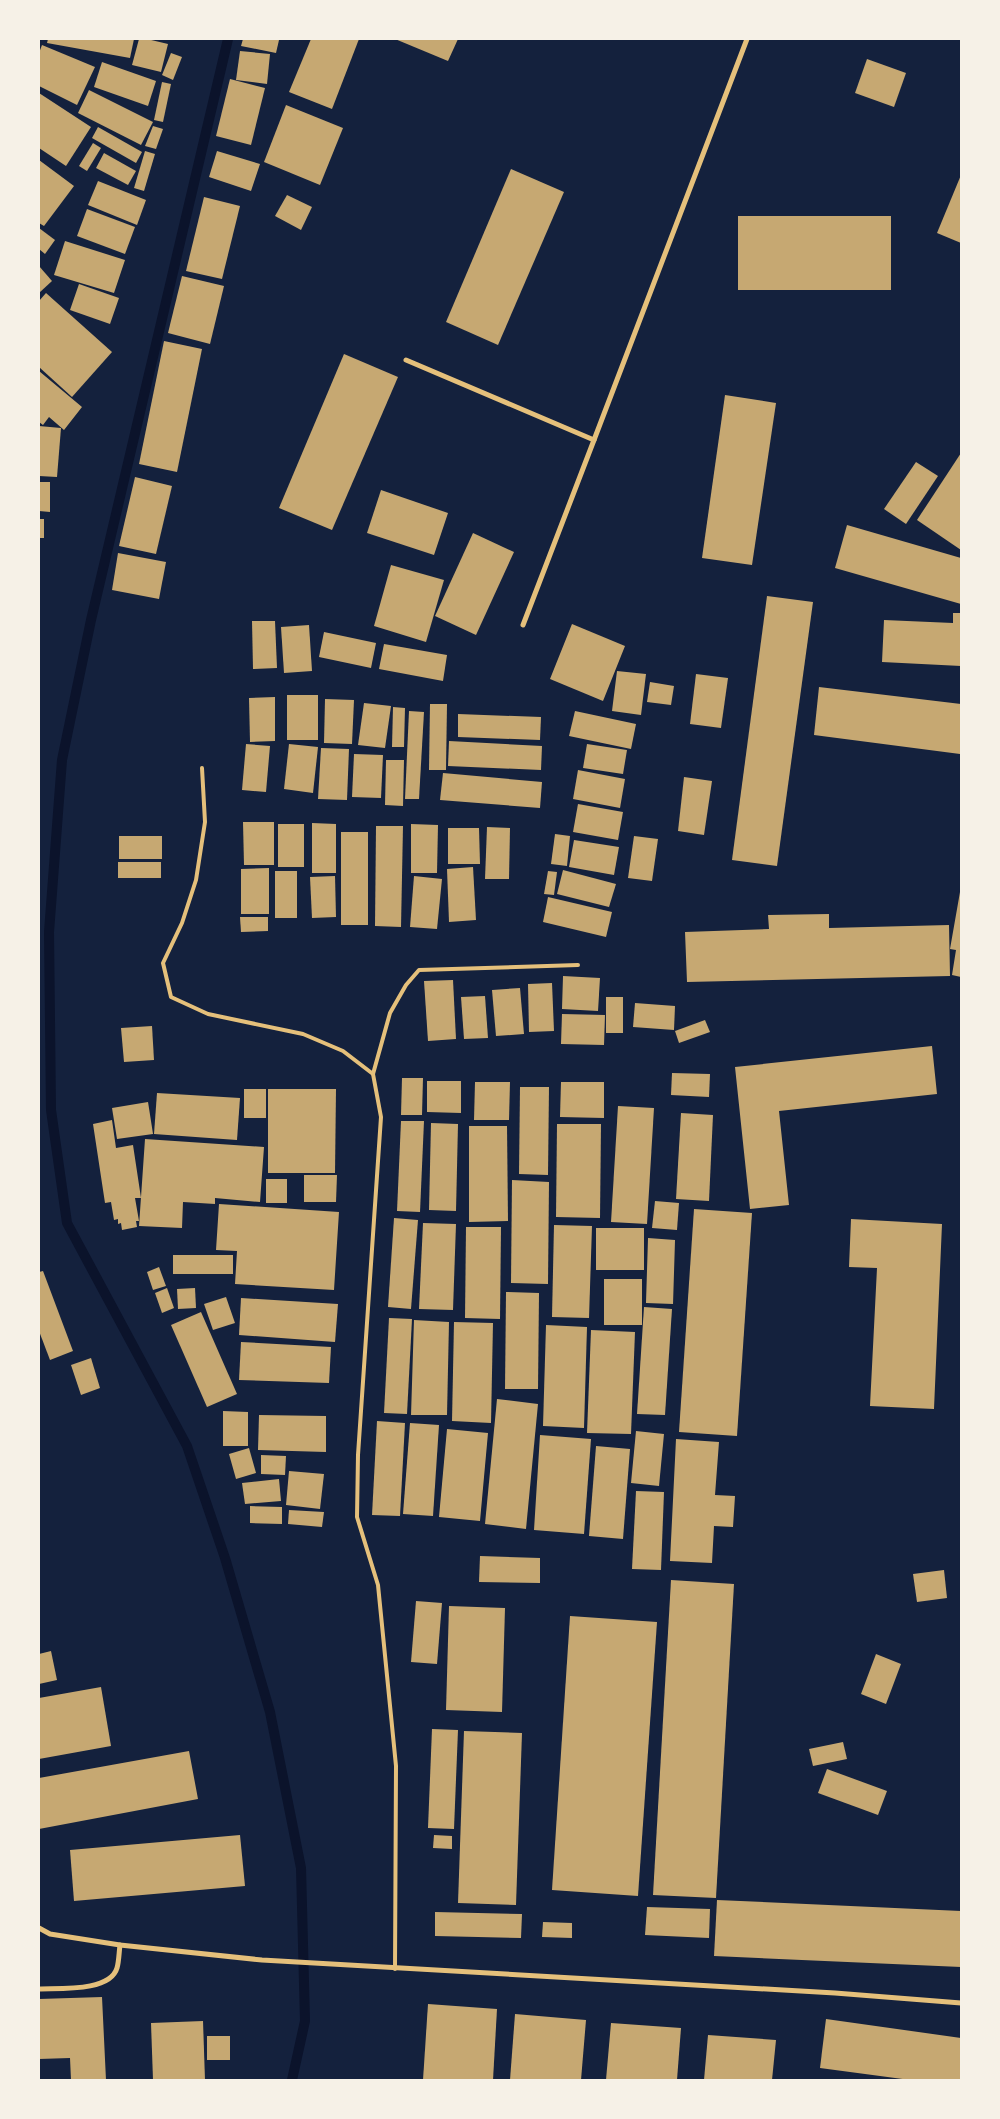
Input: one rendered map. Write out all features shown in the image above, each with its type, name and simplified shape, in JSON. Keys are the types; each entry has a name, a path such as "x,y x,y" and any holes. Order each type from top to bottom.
{"street":[{"path":"523,625 747,39"},
{"path":"406,360 594,440"},
{"path":"39,1928 50,1934 120,1945 262,1960 835,1993 961,2003"},
{"path":"39,1989 96,1986 112,1976 117,1969 120,1945"}],"lane":[{"path":"202,768 205,822 196,880 182,923 163,963 170,997 208,1014 303,1034 344,1051 373,1074"},
{"path":"395,1969 396,1766 378,1585 357,1517 358,1455 381,1117 373,1074 390,1013 406,985 419,970 578,964"}],"building":[{"path":"48,39 134,39 130,58 47,43"},
{"path":"139,39 168,44 161,72 132,65"},
{"path":"243,39 279,40 276,53 241,46"},
{"path":"311,39 359,39 332,109 289,92"},
{"path":"395,39 458,39 448,61"},
{"path":"42,45 95,67 77,105 39,86 39,53"},
{"path":"240,51 270,54 267,84 236,80"},
{"path":"171,53 182,57 173,80 162,75"},
{"path":"867,59 906,73 894,107 855,93"},
{"path":"102,62 156,81 148,106 94,87"},
{"path":"230,79 265,88 251,145 216,136"},
{"path":"162,82 171,84 163,122 154,120"},
{"path":"89,90 153,122 141,145 78,113"},
{"path":"39,93 91,127 66,166 39,148"},
{"path":"286,105 343,128 320,185 264,162"},
{"path":"153,126 163,129 156,149 145,146"},
{"path":"98,127 142,152 136,163 92,138"},
{"path":"93,143 101,148 87,171 79,166"},
{"path":"145,151 155,154 144,191 134,188"},
{"path":"217,151 260,164 251,191 209,177"},
{"path":"104,153 136,171 128,185 96,168"},
{"path":"39,160 74,186 44,226 39,223"},
{"path":"511,169 564,192 498,345 446,322"},
{"path":"961,175 961,243 937,233"},
{"path":"98,181 146,200 137,225 88,205"},
{"path":"287,195 312,207 301,230 275,216"},
{"path":"204,197 240,206 222,279 186,271"},
{"path":"87,209 135,227 125,254 77,236"},
{"path":"738,216 891,216 891,290 738,290"},
{"path":"39,228 55,240 45,254 39,249"},
{"path":"65,241 125,260 114,293 54,275"},
{"path":"39,266 52,281 39,293"},
{"path":"182,276 224,286 210,344 168,333"},
{"path":"79,284 119,298 110,324 70,310"},
{"path":"46,293 112,352 72,397 39,367 39,301"},
{"path":"164,341 202,349 177,472 139,464"},
{"path":"344,354 398,377 332,530 279,508"},
{"path":"39,371 82,407 64,430 49,417 43,425 39,422"},
{"path":"725,395 776,403 752,565 702,558"},
{"path":"39,426 61,428 57,477 39,476"},
{"path":"961,453 961,550 917,520"},
{"path":"916,462 938,476 906,524 884,509"},
{"path":"135,477 172,486 156,554 119,546"},
{"path":"39,482 50,482 50,512 39,511"},
{"path":"381,490 448,513 434,555 367,533"},
{"path":"39,519 44,519 44,538 39,538"},
{"path":"847,525 961,558 961,604 835,568"},
{"path":"473,533 514,552 476,635 435,616"},
{"path":"118,553 166,562 159,599 112,590"},
{"path":"391,565 444,580 426,642 374,626"},
{"path":"767,596 813,602 777,866 732,860"},
{"path":"953,613 961,613 961,666 882,662 884,620 953,623"},
{"path":"252,621 275,621 277,668 253,669"},
{"path":"572,624 625,646 603,701 550,679"},
{"path":"309,625 312,671 284,673 281,627"},
{"path":"324,632 376,643 371,668 319,657"},
{"path":"384,644 447,655 443,681 379,669"},
{"path":"617,671 646,674 641,715 612,711"},
{"path":"696,674 728,678 721,728 690,724"},
{"path":"650,682 674,686 671,705 647,702"},
{"path":"819,687 961,704 960,754 814,735"},
{"path":"287,695 318,695 318,740 287,740"},
{"path":"275,697 275,741 250,742 249,698"},
{"path":"325,699 354,700 352,744 324,743"},
{"path":"364,703 391,706 385,748 358,745"},
{"path":"430,704 447,704 446,770 429,770"},
{"path":"393,707 405,708 404,747 392,747"},
{"path":"409,711 424,712 419,799 405,799"},
{"path":"575,711 636,724 631,749 569,736"},
{"path":"458,714 541,717 540,740 458,737"},
{"path":"449,741 542,746 541,770 448,766"},
{"path":"246,744 270,746 266,792 242,790"},
{"path":"289,744 318,747 313,793 284,789"},
{"path":"587,744 627,750 623,774 583,768"},
{"path":"321,748 349,749 347,800 318,799"},
{"path":"354,754 383,755 381,798 352,797"},
{"path":"386,760 404,760 403,806 385,805"},
{"path":"578,770 625,779 620,808 573,799"},
{"path":"443,773 542,782 540,808 440,800"},
{"path":"684,777 712,781 704,835 678,831"},
{"path":"578,804 623,812 618,840 573,832"},
{"path":"243,822 274,822 274,865 244,865"},
{"path":"312,823 336,824 336,873 312,873"},
{"path":"278,824 304,824 304,867 278,867"},
{"path":"411,824 438,825 437,873 411,873"},
{"path":"376,826 403,826 401,927 375,926"},
{"path":"487,827 510,828 509,879 485,879"},
{"path":"448,828 479,828 480,864 448,864"},
{"path":"341,832 368,832 368,925 341,925"},
{"path":"555,834 570,836 567,866 551,864"},
{"path":"119,836 162,836 162,859 119,859"},
{"path":"634,836 658,839 652,881 628,878"},
{"path":"574,840 619,847 614,875 569,867"},
{"path":"118,862 161,862 161,878 118,878"},
{"path":"473,867 476,920 449,922 447,869"},
{"path":"269,868 269,914 241,914 241,869"},
{"path":"563,870 616,884 609,907 557,894"},
{"path":"275,871 297,871 297,918 275,918"},
{"path":"548,871 557,872 554,895 544,894"},
{"path":"335,876 336,917 312,918 310,877"},
{"path":"414,876 442,879 437,929 410,927"},
{"path":"960,892 961,977 952,975 956,950 950,949"},
{"path":"548,897 612,912 606,937 543,922"},
{"path":"829,914 829,928 949,925 950,976 687,982 685,932 769,929 768,915"},
{"path":"240,917 268,917 268,931 241,932"},
{"path":"563,976 600,978 598,1011 562,1009"},
{"path":"453,980 456,1039 428,1041 424,981"},
{"path":"552,983 554,1031 529,1032 528,984"},
{"path":"520,988 524,1034 496,1036 492,990"},
{"path":"485,996 488,1038 464,1039 461,997"},
{"path":"606,997 623,997 623,1033 606,1033"},
{"path":"635,1003 675,1006 674,1030 633,1027"},
{"path":"562,1014 605,1015 604,1045 561,1044"},
{"path":"705,1020 710,1032 679,1043 675,1031"},
{"path":"152,1026 154,1060 124,1062 121,1028"},
{"path":"932,1046 937,1094 779,1111 789,1205 750,1209 735,1067"},
{"path":"672,1073 710,1074 709,1097 671,1095"},
{"path":"402,1078 423,1078 422,1115 401,1115"},
{"path":"427,1081 461,1081 461,1113 427,1112"},
{"path":"475,1082 510,1082 509,1120 474,1120"},
{"path":"561,1082 604,1082 604,1118 560,1117"},
{"path":"520,1087 549,1087 548,1175 519,1174"},
{"path":"244,1089 266,1089 266,1118 244,1118"},
{"path":"268,1089 336,1089 335,1173 268,1173"},
{"path":"157,1093 240,1098 237,1140 154,1134"},
{"path":"148,1102 153,1134 117,1139 112,1108"},
{"path":"618,1106 654,1108 647,1224 611,1222"},
{"path":"681,1113 713,1115 709,1201 676,1199"},
{"path":"112,1120 116,1148 133,1145 141,1198 135,1198 139,1221 136,1221 137,1227 122,1230 121,1223 118,1224 118,1219 114,1220 111,1202 105,1203 93,1124"},
{"path":"401,1121 424,1121 420,1212 397,1211"},
{"path":"431,1123 458,1124 456,1211 429,1210"},
{"path":"557,1124 601,1124 600,1218 556,1217"},
{"path":"469,1126 507,1126 508,1221 469,1222"},
{"path":"145,1139 264,1147 260,1202 215,1198 215,1204 183,1202 182,1228 139,1226"},
{"path":"304,1175 337,1175 336,1202 304,1202"},
{"path":"266,1179 287,1179 287,1203 266,1203"},
{"path":"512,1180 549,1182 548,1284 511,1283"},
{"path":"655,1201 679,1203 677,1230 652,1228"},
{"path":"219,1204 339,1212 334,1290 235,1284 237,1251 216,1250"},
{"path":"694,1209 752,1213 737,1436 679,1432"},
{"path":"394,1218 418,1220 411,1309 388,1307"},
{"path":"851,1219 942,1224 934,1409 870,1406 877,1268 849,1267"},
{"path":"423,1223 456,1224 453,1310 419,1309"},
{"path":"554,1225 592,1226 589,1318 552,1317"},
{"path":"466,1227 501,1227 500,1319 465,1318"},
{"path":"596,1228 644,1228 644,1270 596,1270"},
{"path":"648,1238 675,1240 673,1304 646,1303"},
{"path":"173,1255 233,1255 233,1274 173,1274"},
{"path":"159,1267 166,1286 153,1290 147,1272"},
{"path":"43,1271 73,1351 50,1360 39,1331 39,1272"},
{"path":"604,1279 642,1279 642,1325 604,1325"},
{"path":"167,1288 174,1308 162,1313 155,1293"},
{"path":"195,1288 196,1308 178,1309 177,1289"},
{"path":"506,1292 539,1293 538,1389 505,1389"},
{"path":"226,1297 235,1323 213,1330 204,1304"},
{"path":"241,1298 338,1304 335,1342 239,1335"},
{"path":"644,1307 672,1309 665,1415 637,1414"},
{"path":"201,1312 237,1394 207,1407 171,1325"},
{"path":"389,1318 412,1319 407,1414 384,1413"},
{"path":"414,1320 449,1322 447,1415 411,1415"},
{"path":"454,1322 493,1323 491,1423 452,1421"},
{"path":"546,1325 587,1327 584,1428 543,1426"},
{"path":"591,1330 635,1332 631,1434 587,1433"},
{"path":"241,1342 331,1347 329,1383 239,1380"},
{"path":"91,1358 100,1388 81,1395 71,1365"},
{"path":"497,1399 538,1404 526,1529 485,1524"},
{"path":"223,1411 248,1412 248,1446 223,1446"},
{"path":"259,1415 326,1416 326,1452 258,1450"},
{"path":"377,1421 405,1423 400,1516 372,1515"},
{"path":"410,1423 439,1425 433,1516 403,1514"},
{"path":"447,1429 488,1433 480,1521 439,1517"},
{"path":"636,1431 664,1434 659,1486 631,1483"},
{"path":"540,1435 591,1439 584,1534 534,1530"},
{"path":"676,1439 719,1442 715,1495 735,1496 733,1527 714,1526 712,1563 670,1561"},
{"path":"596,1446 630,1449 623,1539 589,1536"},
{"path":"249,1448 256,1473 236,1479 229,1454"},
{"path":"261,1455 286,1456 285,1475 261,1474"},
{"path":"289,1471 324,1474 320,1509 286,1505"},
{"path":"279,1479 281,1501 245,1504 242,1483"},
{"path":"636,1491 664,1492 661,1570 632,1569"},
{"path":"250,1506 282,1507 282,1524 250,1523"},
{"path":"289,1510 324,1512 322,1527 288,1524"},
{"path":"480,1556 540,1558 540,1583 479,1582"},
{"path":"944,1570 947,1598 917,1602 913,1574"},
{"path":"671,1580 734,1584 716,1898 653,1895"},
{"path":"416,1601 442,1603 437,1664 411,1662"},
{"path":"449,1606 505,1608 502,1712 446,1710"},
{"path":"570,1616 657,1622 638,1896 552,1890"},
{"path":"51,1651 57,1680 39,1684 39,1654"},
{"path":"876,1654 901,1664 886,1704 861,1694"},
{"path":"101,1687 111,1746 39,1759 39,1698"},
{"path":"432,1729 458,1730 454,1829 428,1828"},
{"path":"464,1731 522,1733 516,1905 458,1903"},
{"path":"843,1742 847,1759 813,1766 809,1749"},
{"path":"189,1751 198,1799 39,1829 39,1778"},
{"path":"827,1769 887,1791 878,1815 818,1793"},
{"path":"240,1835 245,1886 74,1901 70,1850"},
{"path":"434,1835 452,1836 452,1849 433,1848"},
{"path":"717,1900 961,1911 961,1967 714,1956"},
{"path":"647,1907 710,1909 709,1938 645,1935"},
{"path":"435,1912 522,1914 521,1938 435,1936"},
{"path":"543,1922 572,1923 572,1938 542,1937"},
{"path":"102,1997 106,2080 71,2080 70,2058 39,2059 39,1999"},
{"path":"428,2004 497,2009 493,2080 423,2080"},
{"path":"515,2014 586,2020 581,2080 510,2080"},
{"path":"826,2019 961,2038 961,2080 910,2080 820,2068"},
{"path":"203,2021 205,2080 153,2080 151,2023"},
{"path":"611,2023 681,2028 677,2080 606,2080"},
{"path":"708,2035 776,2040 772,2080 704,2080"},
{"path":"207,2036 230,2036 230,2060 207,2060"}],"waterway":[{"path":"228,39 91,620 62,760 49,932 51,1110 67,1223 187,1446 225,1558 270,1712 301,1868 305,2021 292,2080"}]}
